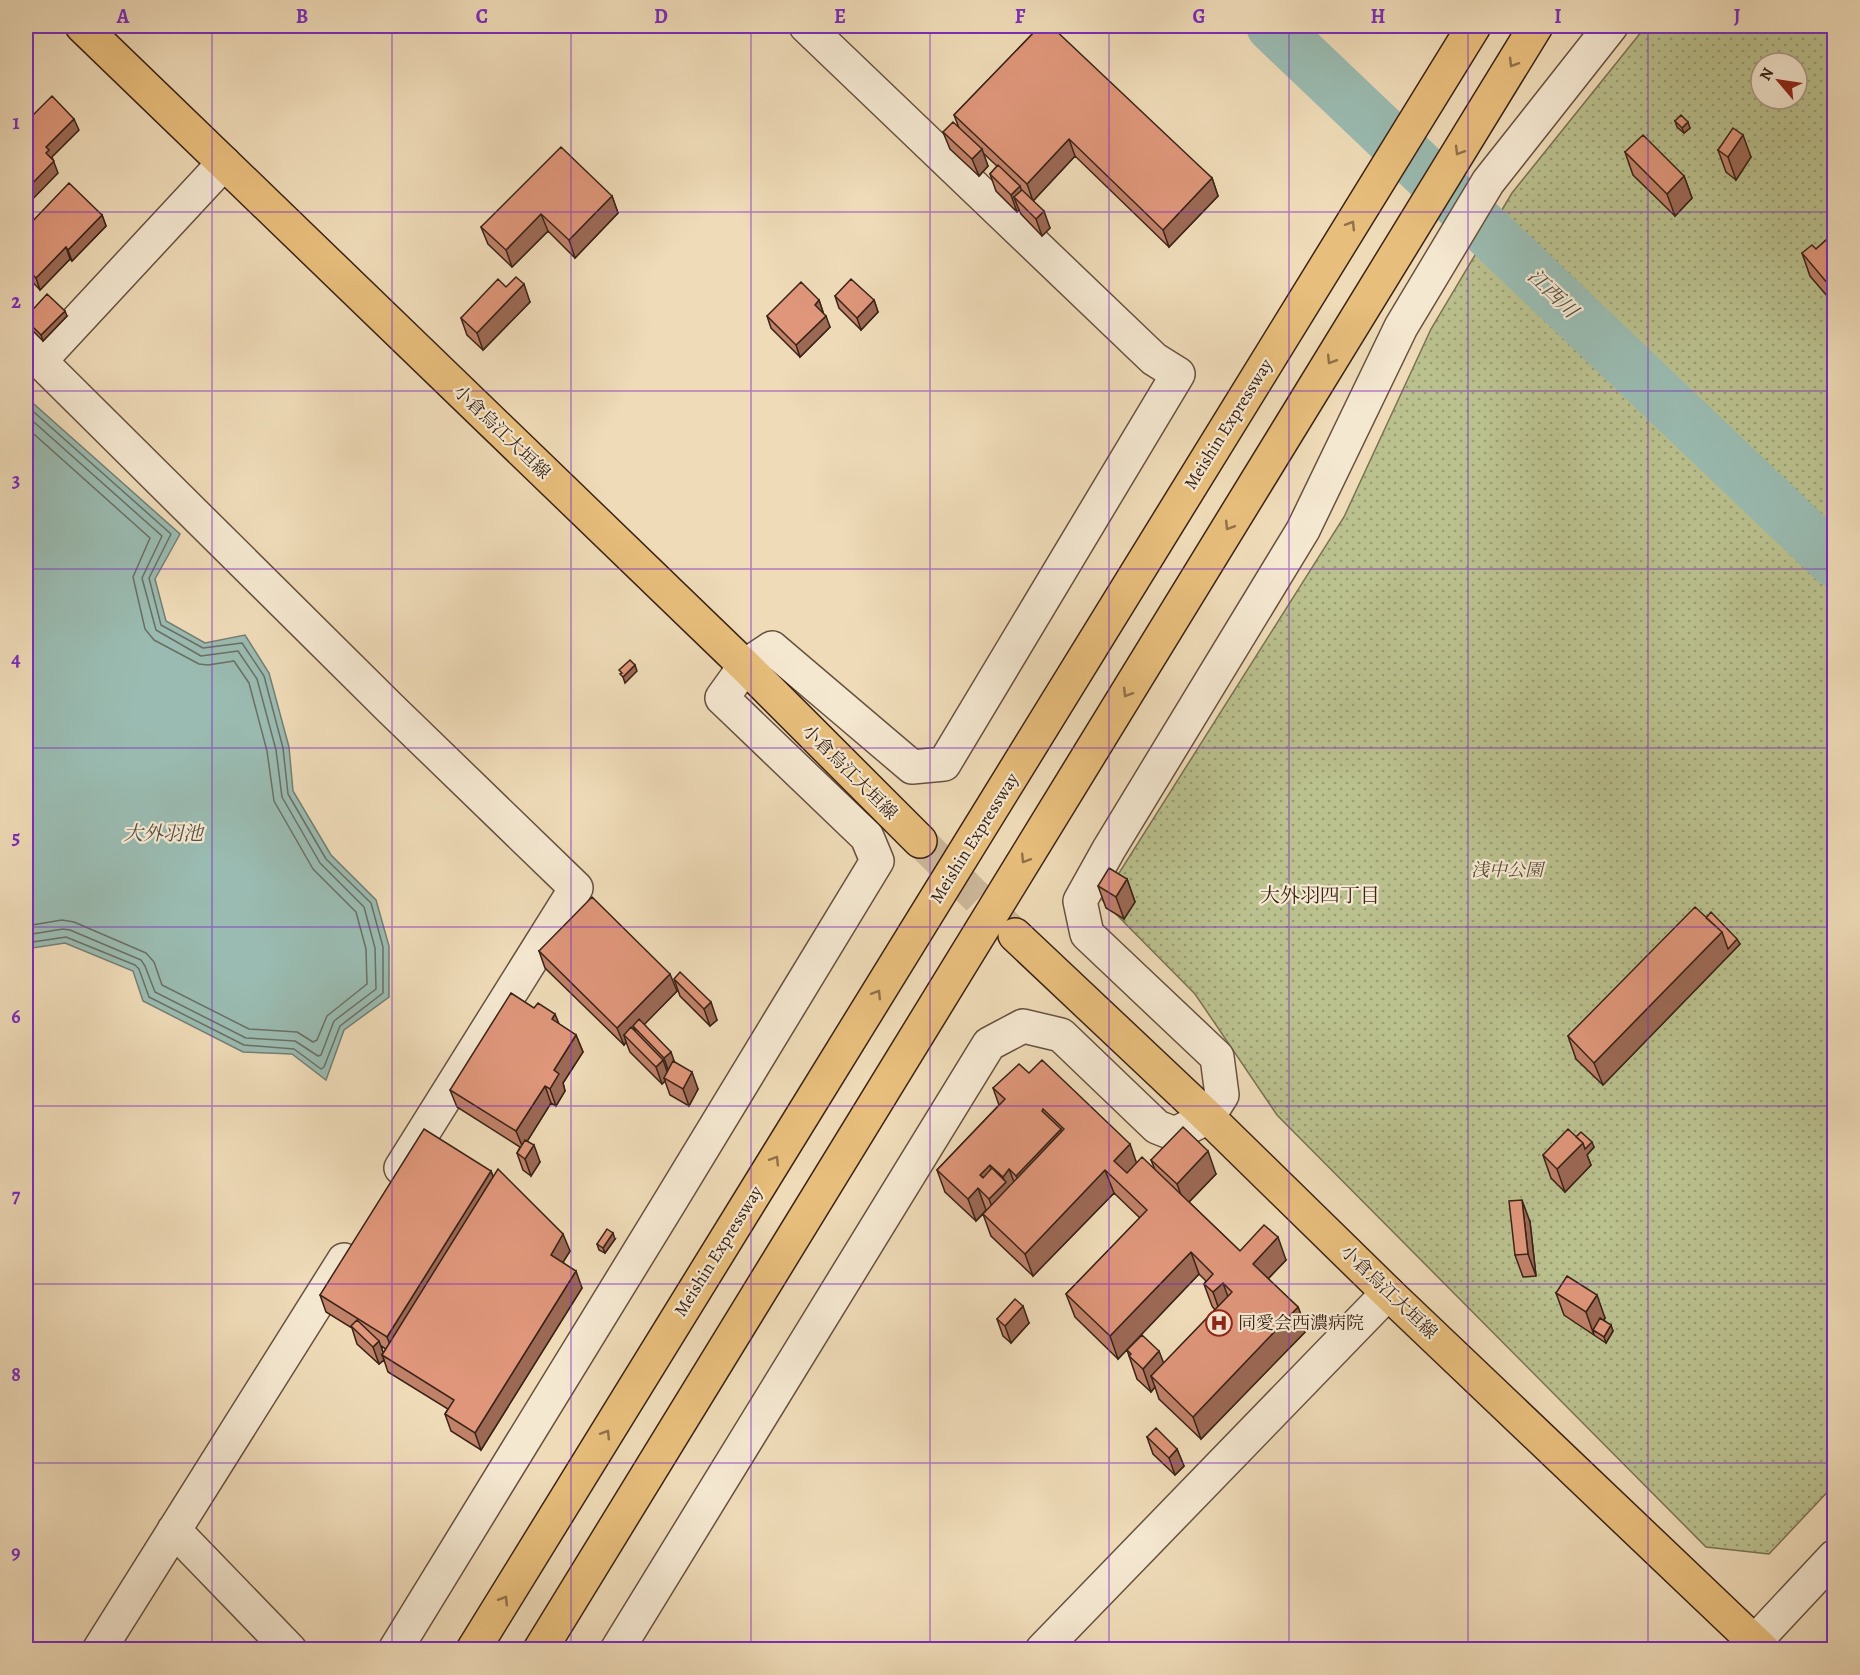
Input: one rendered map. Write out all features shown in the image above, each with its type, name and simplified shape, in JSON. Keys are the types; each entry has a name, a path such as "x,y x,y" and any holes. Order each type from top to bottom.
{"main road":[{"name":"小倉烏江大垣線","path":"82,26 745,666 920,841"},
{"name":"Meishin Expressway","path":"473,1650 1474,26"},
{"path":"540,1650 1536,26"},
{"name":"小倉烏江大垣線","path":"1015,935 1208,1117 1755,1647"}],"street":[{"path":"395,1650 877,861 867,837 722,698 745,666 772,648 912,767 944,764 1178,374 1154,359 806,26"},
{"path":"617,1650 989,1044 1023,1026 1061,1035 1157,1127 1175,1134 1208,1117 1222,1095 1217,1057 1087,934 1080,901 1109,849 1303,530 1401,327 1488,182 1611,26"},
{"path":"225,163 32,354 576,888 386,1192"},
{"path":"99,1650 361,1233"},
{"path":"1042,1650 1388,1293"},
{"path":"174,1530 290,1650"},
{"path":"1755,1647 1834,1557"}],"green space":[{"name":"浅中公園","path":"1646,26 1834,26 1834,1485 1769,1554 1706,1547 1277,1115 1195,994 1102,900 1344,517 1431,329 1512,193"}],"water":[{"name":"大外羽池","path":"26,397 180,534 155,579 166,621 205,643 245,635 269,673 289,747 293,791 331,855 376,900 389,946 389,997 344,1030 326,1080 292,1054 243,1052 143,1001 133,971 65,943 26,949"}],"building":[{"path":"1040,26 1051,26 1212,178 1163,230 1069,139 1027,184 954,115"},
{"path":"52,96 74,119 46,147 49,150 46,153 54,161 26,190 26,122"},
{"path":"1681,115 1688,122 1682,128 1675,121"},
{"path":"953,122 982,149 972,159 943,132"},
{"path":"1733,128 1743,135 1728,157 1718,150"},
{"path":"1643,135 1684,176 1667,194 1625,152"},
{"path":"561,147 612,196 569,240 541,214 506,250 481,227"},
{"path":"998,165 1020,186 1011,195 990,174"},
{"path":"69,183 102,215 68,250 66,247 36,278 26,268 26,248 29,244 26,240 26,228"},
{"path":"1022,190 1044,211 1036,219 1014,197"},
{"path":"1834,233 1834,291 1802,253 1812,245 1816,249"},
{"path":"516,277 524,284 477,333 461,318 498,279 506,287"},
{"path":"851,279 874,300 857,318 835,296"},
{"path":"801,282 819,300 815,305 826,316 796,345 767,316"},
{"path":"47,294 65,311 41,335 26,320 26,317"},
{"path":"630,660 635,665 623,677 619,670"},
{"path":"1109,868 1127,879 1116,897 1098,886"},
{"path":"592,897 670,974 617,1028 539,951"},
{"path":"1695,907 1722,932 1594,1063 1568,1036"},
{"path":"1711,912 1737,939 1728,949 1722,932 1706,918"},
{"path":"680,972 711,1002 704,1009 674,979"},
{"path":"511,993 534,1008 538,1003 555,1014 552,1019 576,1035 554,1070 559,1074 550,1089 545,1086 516,1131 450,1090"},
{"path":"639,1019 671,1052 664,1058 633,1026"},
{"path":"631,1027 663,1060 656,1067 624,1035"},
{"path":"1042,1060 1130,1144 1114,1161 1127,1173 1142,1157 1240,1251 1264,1225 1278,1237 1253,1264 1298,1307 1193,1417 1151,1376 1232,1292 1223,1283 1213,1292 1204,1284 1213,1274 1191,1252 1110,1336 1066,1294 1147,1210 1105,1170 1025,1254 983,1214 1064,1129 1043,1109 1042,1111 1061,1129 1016,1176 1009,1169 1003,1177 990,1165 980,1175 983,1178 992,1168 1006,1182 989,1199 978,1188 968,1199 937,1170 1005,1099 993,1088 1019,1064 1029,1073"},
{"path":"673,1061 692,1072 683,1089 664,1078"},
{"path":"1183,1127 1208,1151 1177,1184 1151,1160"},
{"path":"424,1129 491,1171 387,1337 320,1295"},
{"path":"1568,1129 1583,1143 1557,1169 1543,1155"},
{"path":"1581,1132 1592,1142 1585,1149 1583,1143 1576,1137"},
{"path":"525,1140 534,1145 525,1159 517,1153"},
{"path":"498,1169 563,1234 551,1255 576,1271 475,1433 445,1414 454,1400 382,1355"},
{"path":"1522,1200 1528,1254 1515,1255 1509,1201"},
{"path":"607,1229 613,1233 603,1248 597,1244"},
{"path":"1567,1276 1597,1295 1586,1312 1556,1293"},
{"path":"1015,1299 1023,1306 1005,1326 997,1319"},
{"path":"1600,1318 1611,1325 1604,1337 1593,1330"},
{"path":"357,1320 379,1341 373,1347 351,1326"},
{"path":"1142,1335 1159,1351 1143,1369 1129,1356 1131,1354 1127,1350"},
{"path":"1156,1428 1177,1449 1169,1458 1147,1437"}],"waterway":[{"name":"江西川","path":"1272,26 1834,561"}],"tunnel":[{"path":"920,841 1011,931"}],"place":[{"name":"同愛会西濃病院","path":"1219,1323"}],"district":[{"name":"大外羽四丁目","path":"1320,895"}]}
